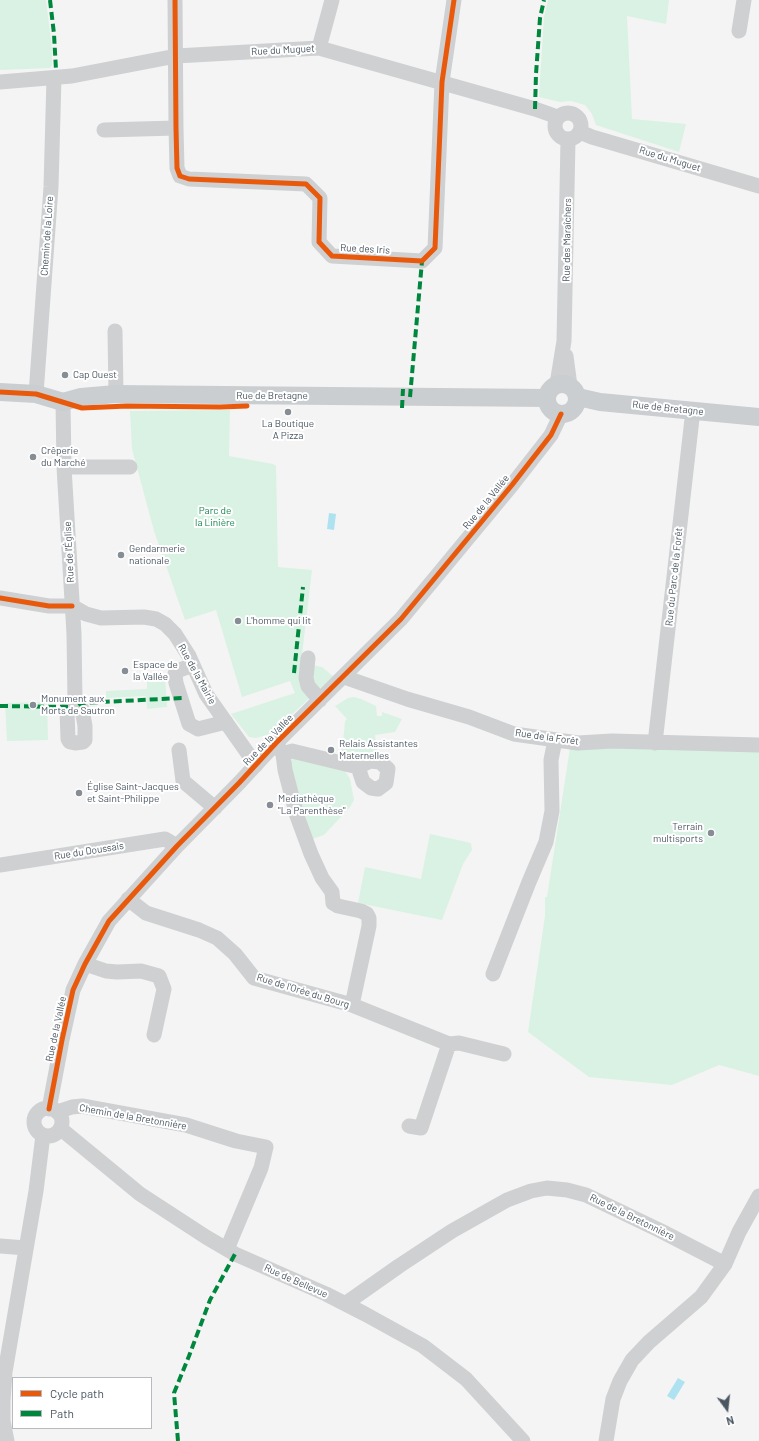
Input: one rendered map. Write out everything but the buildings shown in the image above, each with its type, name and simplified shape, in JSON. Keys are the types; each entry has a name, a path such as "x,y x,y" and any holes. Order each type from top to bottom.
{"main road":[{"path":"563,391 577,402 573,410 561,414 552,410 548,406 563,391"},
{"name":"Rue de Bretagne","path":"63,402 81,397 116,394 563,391 600,402 759,417"},
{"path":"0,392 36,394 63,402"}],"street":[{"name":"Rue des Iris","path":"175,0 177,168 180,176 189,179 306,184 320,198 319,242 332,256 422,261 436,248 442,82"},
{"path":"319,48 332,0"},
{"path":"442,82 454,0"},
{"path":"739,31 744,0"},
{"name":"Rue du Muguet","path":"0,82 72,76 176,56 319,48 535,109 557,118"},
{"name":"Chemin de la Loire","path":"36,394 51,187 54,78"},
{"path":"569,113 577,116 581,124 574,136 564,139 557,134 554,126 560,115 569,113"},
{"path":"104,130 176,128"},
{"name":"Rue du Muguet","path":"574,136 592,137 759,186"},
{"name":"Rue des Maraîchers","path":"563,391 574,136"},
{"path":"115,332 116,394"},
{"name":"Rue de l'Église","path":"63,402 64,467 74,634 75,702"},
{"name":"Rue du Parc de la Forêt","path":"655,743 693,410"},
{"name":"Rue de la Vallée","path":"53,1110 62,1040 73,990 85,964 109,920 177,846 256,765 280,748 320,700 401,619 512,485 551,435 561,414"},
{"path":"64,467 130,467"},
{"path":"0,598 49,606 72,606"},
{"name":"Rue de la Mairie","path":"72,606 86,614 101,618 144,617 156,619 165,624 175,634 193,665 206,694 256,765"},
{"path":"308,658 306,678 308,686 320,700"},
{"path":"193,665 177,671 175,674 176,683 189,724 198,729 226,722"},
{"name":"Rue de la Forêt","path":"344,677 407,699 469,717 514,734 578,743 612,741 759,745"},
{"path":"493,974 546,842 552,811 550,760 555,740"},
{"path":"352,1005 369,922 367,914 334,904 332,900 332,892 317,866 297,816 280,748 358,767"},
{"path":"179,750 183,781 215,808"},
{"name":"Rue du Doussais","path":"0,865 165,840 177,846"},
{"name":"Rue de l'Orée du Bourg","path":"128,899 146,913 199,930 217,938 235,954 254,978 352,1005 449,1044 459,1043 504,1054"},
{"path":"85,964 106,971 141,971 159,976 164,989 154,1035"},
{"path":"409,1126 421,1128 449,1044"},
{"name":"Chemin de la Bretonnière","path":"53,1110 82,1106 186,1125 236,1141 266,1147 258,1175 227,1249"},
{"path":"53,1110 62,1120 61,1129 51,1136 43,1135 36,1129 35,1120 40,1112 53,1110"},
{"name":"Rue de Bellevue","path":"61,1129 140,1194 206,1237 235,1254 289,1277 345,1304 423,1346 466,1379 524,1441"},
{"path":"7,1441 3,1414 5,1372 43,1135"},
{"name":"Rue de la Bretonnière","path":"345,1304 452,1231 507,1200 531,1191 547,1188 567,1190 586,1195 661,1231 724,1264"},
{"path":"606,1441 613,1399 620,1380 632,1360 649,1342 701,1297 724,1264 739,1232 759,1196"},
{"path":"0,1246 26,1248"}],"green space":[{"path":"0,0 46,0 52,48 52,65 50,68 0,70"},
{"path":"548,0 669,0 666,24 627,16 632,119 686,124 679,152 596,125 592,114 585,105 571,101 560,102 539,97 544,17"},
{"name":"Parc de la Linière","path":"230,410 229,456 273,464 276,466 278,567 312,570 301,663 322,667 333,676 271,734 256,738 249,737 231,714 295,693 290,681 242,697 216,610 185,620 154,531 132,449 130,411"},
{"path":"165,677 167,707 147,709 146,696 106,698 106,691 147,689 147,678"},
{"path":"354,697 376,706 377,716 382,716 382,712 402,719 395,732 375,735 377,753 366,758 350,760 340,757 345,721 347,719 335,706 348,698"},
{"path":"47,702 48,740 7,741 5,703"},
{"path":"603,745 759,751 759,1076 719,1065 672,1085 589,1077 528,1032 545,916 545,897 547,897 570,748"},
{"path":"294,755 345,771 350,779 354,800 350,807 324,835 312,839 289,767"},
{"path":"430,834 471,843 472,850 463,864 442,920 358,903 365,867 421,879"}],"water":[{"path":"329,513 336,514 334,530 327,529"},
{"path":"678,1378 685,1382 674,1400 667,1396"}],"marked path":[{"path":"50,0 56,70"},
{"path":"535,109 540,18 544,0"},
{"path":"410,397 422,261"},
{"path":"402,408 403,389"},
{"path":"294,673 303,587"},
{"path":"79,706 82,703 182,698"},
{"path":"0,706 69,707"},
{"path":"178,1441 174,1393 210,1300 235,1254"}],"cycle path":[{"path":"175,0 177,168 180,176 189,179 306,184 320,198 319,242 332,256 422,261 435,248 442,82 454,0"},
{"path":"0,392 36,394 82,408 127,406 247,406"},
{"path":"49,1109 73,990 85,964 109,921 177,846 276,743 401,619 512,485 551,435 561,414"},
{"path":"0,598 49,606 72,606"}],"place":[{"name":"Cap Ouest","path":"65,375"},
{"name":"La Boutique A Pizza","path":"288,412"},
{"name":"Crêperie du Marché","path":"33,457"},
{"name":"Gendarmerie nationale","path":"121,555"},
{"name":"L'homme qui lit","path":"238,621"},
{"name":"Espace de la Vallée","path":"125,671"},
{"name":"Monument aux Morts de Sautron","path":"33,705"},
{"name":"Relais Assistantes Maternelles","path":"331,750"},
{"name":"Église Saint-Jacques et Saint-Philippe","path":"79,793"},
{"name":"Mediathèque \"La Parenthèse\"","path":"270,805"},
{"name":"Terrain multisports","path":"711,833"}]}
